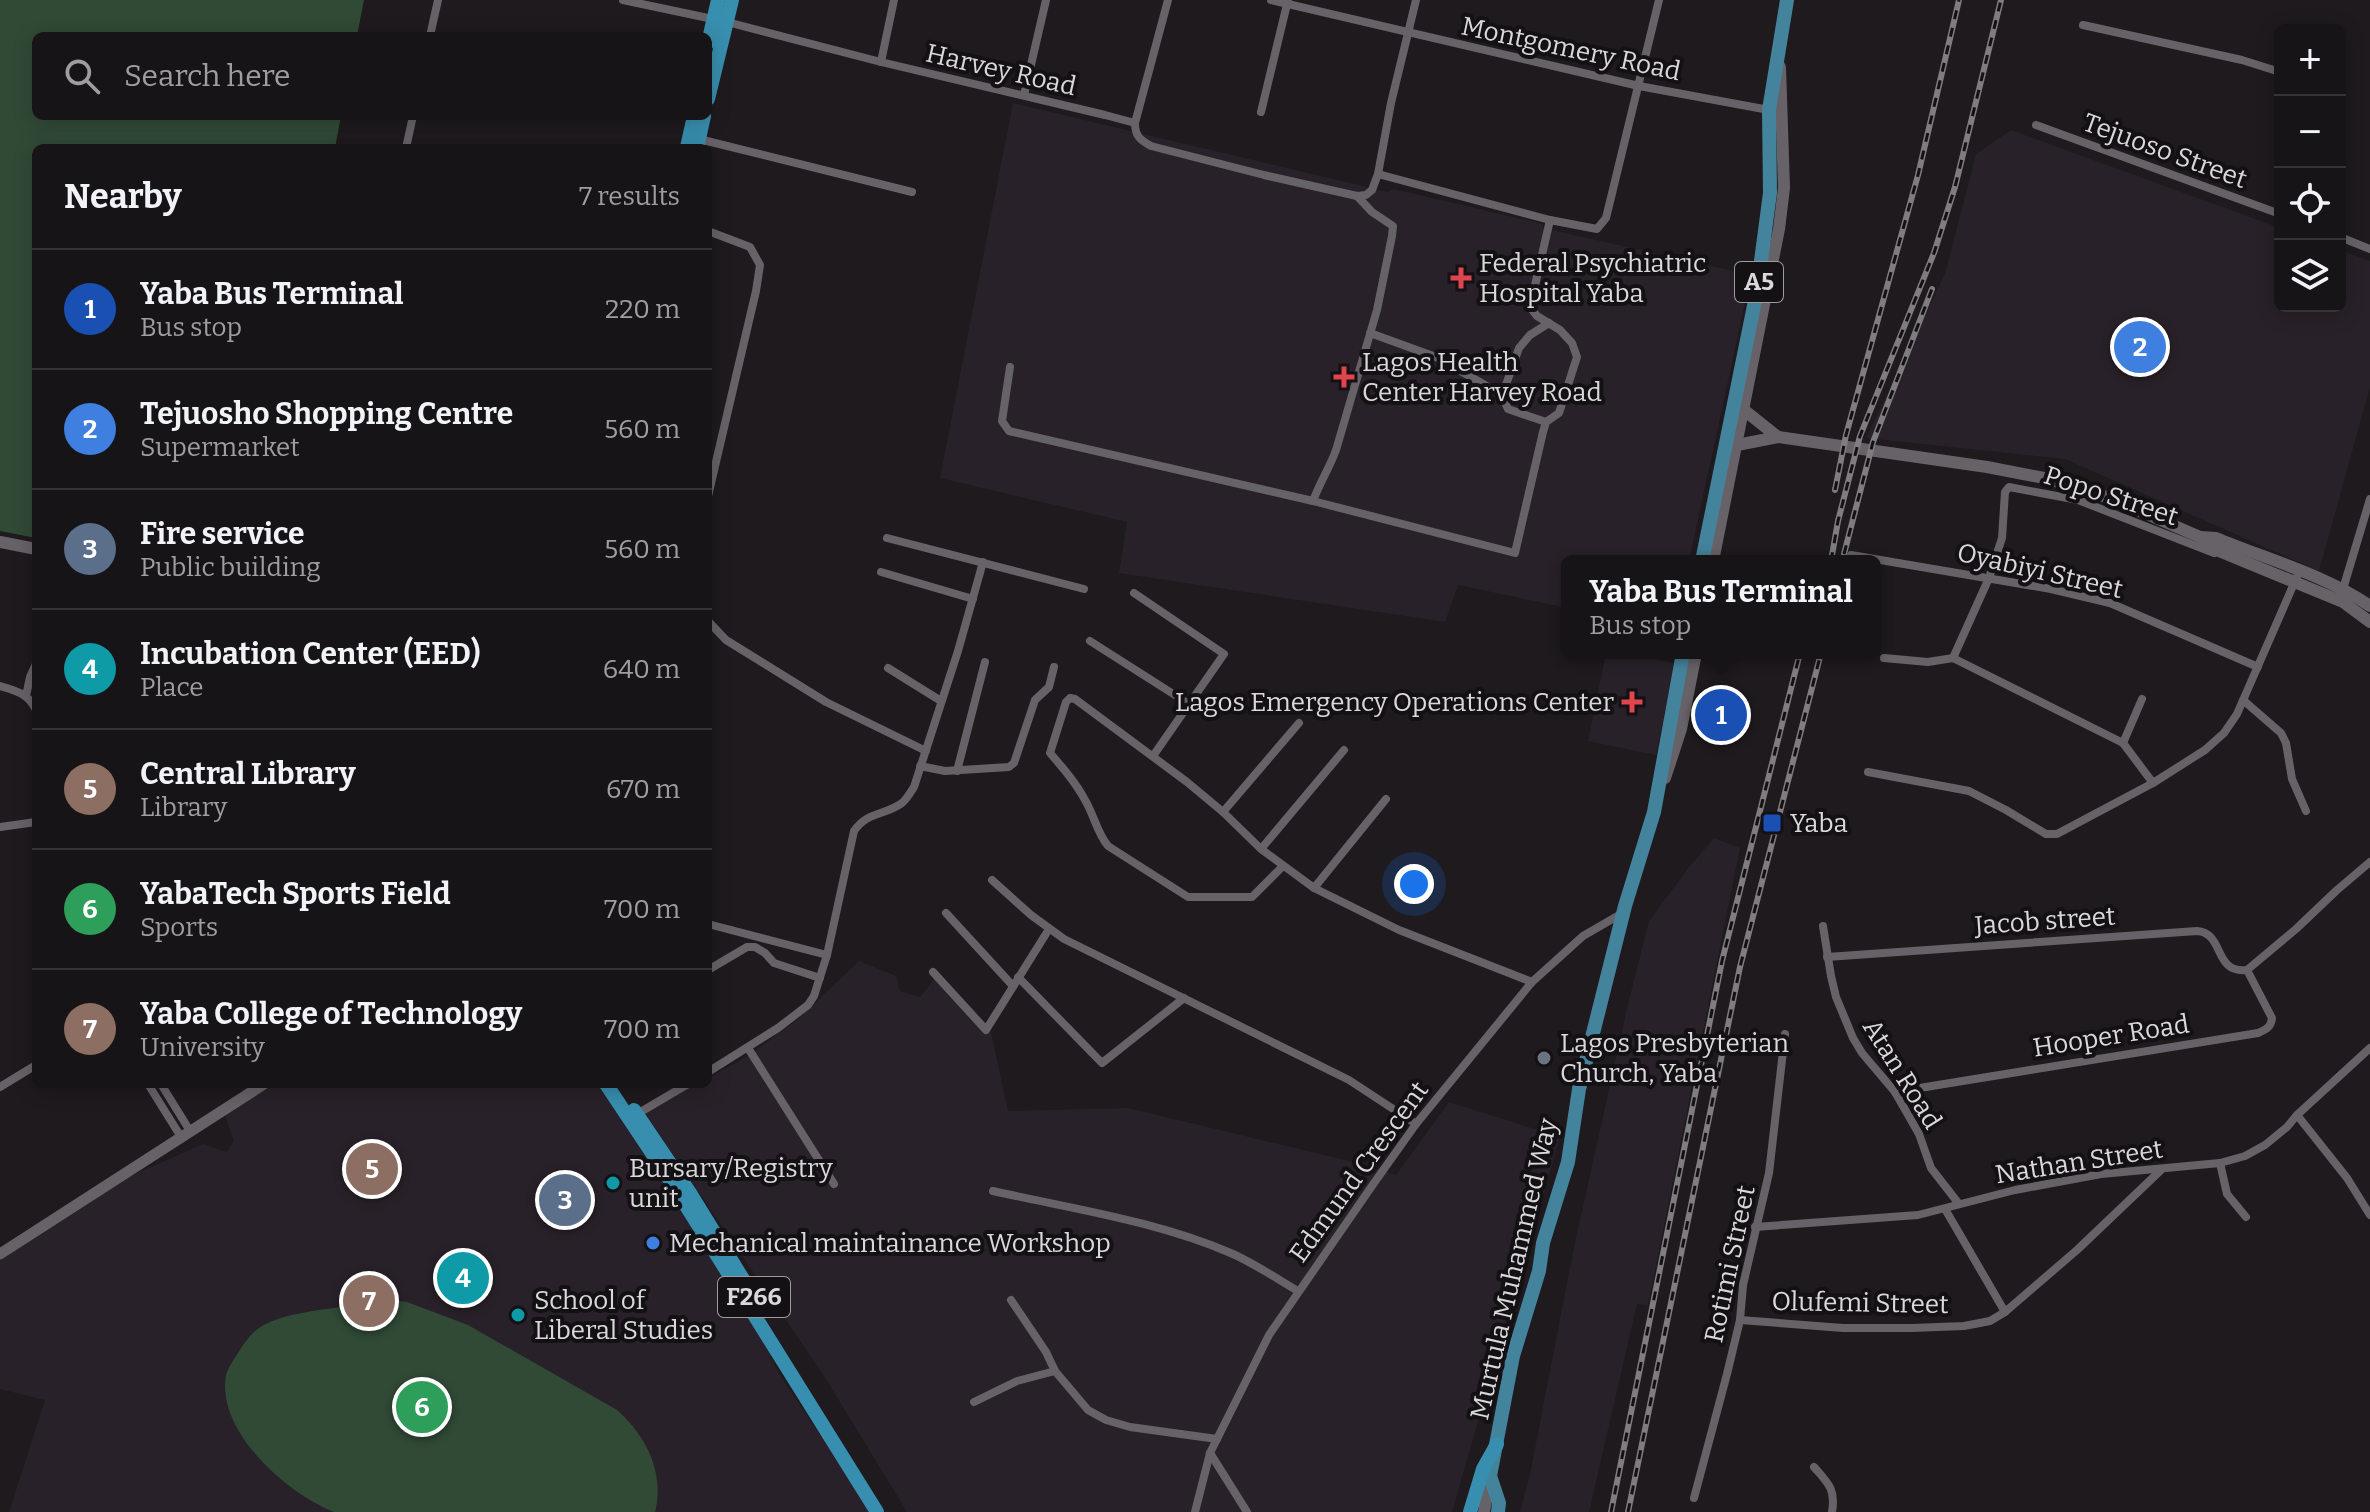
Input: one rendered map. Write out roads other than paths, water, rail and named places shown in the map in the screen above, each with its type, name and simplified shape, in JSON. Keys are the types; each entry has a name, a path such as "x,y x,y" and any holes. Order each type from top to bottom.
{"highway":[{"path":"712,73 720,21 718,0"},
{"path":"712,36 732,0"},
{"path":"694,120 694,144"},
{"path":"694,144 703,120"},
{"name":"F266","path":"609,1088 670,1180 877,1512"},
{"name":"F266","path":"621,1088 888,1512"},
{"path":"1470,1512 1483,1469 1497,1444"}],"main road":[{"name":"A5","path":"1703,555 1757,291 1770,193 1769,110 1787,0"},
{"path":"1714,555 1779,229 1784,188 1780,60 1782,25"},
{"path":"1744,410 1778,437"},
{"path":"1737,445 1778,437 2049,479 2110,498 2200,537 2216,538 2343,602 2370,622"},
{"path":"2200,537 2214,549 2343,589 2370,606"},
{"path":"0,542 32,548"},
{"name":"Murtula Muhammed Way","path":"1490,1476 1513,1356 1568,1162 1579,1089 1625,906 1654,812 1682,659"},
{"path":"1654,812 1681,729 1695,659"},
{"path":"1484,1512 1490,1476"},
{"path":"1490,1476 1499,1503 1498,1512"}],"street":[{"path":"431,32 438,0"},
{"name":"Harvey Road","path":"623,0 1135,123"},
{"path":"881,62 894,0"},
{"path":"1024,95 1046,0"},
{"path":"1168,0 1135,123 1138,138 1151,146 1357,196 1366,195 1372,190 1378,174 1391,103 1416,0"},
{"name":"Montgomery Road","path":"1271,0 1639,86 1769,110"},
{"path":"1378,174 1550,220 1597,229 1602,225 1659,0"},
{"path":"1261,112 1288,2"},
{"path":"2083,25 2242,60 2274,70"},
{"path":"407,144 412,120"},
{"name":"Tejuoso Street","path":"2036,125 2274,212"},
{"path":"712,149 912,192"},
{"path":"1313,501 1322,477 1333,461 1377,310 1393,226 1372,212 1357,196"},
{"path":"1010,367 1002,421 1009,431 1313,501 1515,553 1546,422 1559,413 1577,357 1572,343 1560,330 1537,316 1530,307 1550,220"},
{"path":"712,233 750,247 760,265 712,479"},
{"path":"2346,239 2370,249"},
{"path":"1502,396 1519,348 1530,335 1549,323"},
{"path":"1370,333 1436,357 1486,384 1502,396 1508,409 1546,422"},
{"name":"Popo Street","path":"1953,658 1989,578 2002,538 2005,492 2009,487 2078,500 2223,557 2237,558"},
{"path":"2343,589 2370,499"},
{"path":"887,538 1084,589"},
{"name":"Oyabiyi Street","path":"1881,560 2051,589 2110,603 2258,667"},
{"path":"712,1067 748,1048 808,1005 827,955 854,831 867,817 906,800 914,787 983,562"},
{"path":"881,572 973,599"},
{"path":"1868,772 1969,791 2046,834 2057,834 2153,783 2205,750 2224,733 2243,700 2297,577"},
{"path":"1134,593 1224,654 1153,756"},
{"path":"712,625 726,640 826,702 926,751"},
{"path":"1090,641 1189,704"},
{"path":"1884,658 1928,662 1953,658 2123,743 2153,783"},
{"path":"957,771 985,662"},
{"path":"920,766 957,771 1002,768 1014,763 1035,700 1049,687 1054,667"},
{"path":"888,668 941,701"},
{"path":"26,696 32,672"},
{"path":"0,686 26,696 32,704"},
{"path":"1283,866 1252,897 1182,895 1108,846 1086,800 1050,753 1066,702 1070,698 1084,705 1153,756 1223,812 1261,849 1314,888 1399,930 1532,982"},
{"path":"2123,743 2142,699"},
{"path":"2243,700 2281,733 2286,743 2292,779 2306,811"},
{"path":"1223,812 1299,723"},
{"path":"1261,849 1344,750"},
{"path":"1314,888 1386,799"},
{"path":"0,827 32,823"},
{"path":"2247,970 2370,862"},
{"path":"992,880 1049,929 1087,952 1349,1080 1416,1124"},
{"name":"Edmund Crescent","path":"1195,1512 1210,1453 1269,1335 1416,1124 1532,982 1583,936 1597,926 1621,917 1625,906"},
{"path":"946,913 1013,986"},
{"path":"712,925 827,955"},
{"name":"Atan Road","path":"1823,926 1836,997 1853,1038 1895,1092 1919,1134 1931,1168 1959,1204"},
{"path":"933,972 986,1030 1049,929"},
{"name":"Jacob street","path":"1827,957 2197,931 2210,936 2232,970 2247,970"},
{"path":"712,968 747,947 755,947 774,963 820,978"},
{"name":"Hooper Road","path":"1895,1092 2258,1033 2268,1028 2272,1018 2247,970"},
{"path":"1018,977 1102,1063 1184,998"},
{"name":"Rotimi Street","path":"1694,1498 1740,1320 1743,1285 1769,1173 1785,1034"},
{"path":"748,1048 834,1184"},
{"name":"Nathan Street","path":"1755,1227 1891,1218 2101,1174 2220,1163 2245,1156 2287,1127 2370,1048"},
{"path":"0,1087 32,1067"},
{"path":"151,1088 185,1134"},
{"path":"163,1088 185,1134"},
{"path":"0,1254 258,1088"},
{"path":"637,1114 681,1088"},
{"path":"160,1103 169,1097"},
{"path":"2297,1115 2347,1178 2370,1215"},
{"path":"2220,1163 2227,1194 2246,1217"},
{"name":"Olufemi Street","path":"1740,1320 1843,1328 1964,1326 1990,1321 2005,1312 2116,1214 2162,1169"},
{"path":"993,1191 1195,1239 1235,1255 1298,1291"},
{"path":"1945,1209 2005,1312"},
{"path":"1011,1300 1055,1371 1088,1410 1106,1420 1130,1427 1217,1439"},
{"path":"974,1402 1017,1381 1055,1371"},
{"path":"1210,1453 1247,1512"},
{"path":"1814,1467 1831,1487 1834,1498 1832,1512"}],"railway":[{"path":"1835,490 1846,435 1918,175 1959,0"},
{"path":"1832,555 1860,436 1934,253 1955,187 2001,0"},
{"path":"1844,554 1873,442 1932,289"},
{"path":"1611,1512 1722,961 1798,659"},
{"path":"1628,1512 1740,967 1819,659"}],"place":[{"name":"Federal Psychiatric Hospital Yaba","path":"1461,278"},
{"name":"Tejuosho Shopping Centre","path":"2140,347"},
{"name":"Lagos Health Center Harvey Road","path":"1344,377"},
{"name":"Lagos Emergency Operations Center","path":"1632,702"},
{"name":"Yaba Bus Terminal","path":"1721,715"},
{"name":"Yaba","path":"1772,823"},
{"name":"Lagos Presbyterian Church, Yaba","path":"1544,1058"},
{"name":"Central Library","path":"372,1169"},
{"name":"Bursary/Registry unit","path":"613,1183"},
{"name":"Fire service","path":"565,1200"},
{"name":"Mechanical maintainance Workshop","path":"653,1243"},
{"name":"Incubation Center (EED)","path":"463,1278"},
{"name":"Yaba College of Technology","path":"369,1301"},
{"name":"School of Liberal Studies","path":"518,1315"},
{"name":"YabaTech Sports Field","path":"422,1407"}]}
